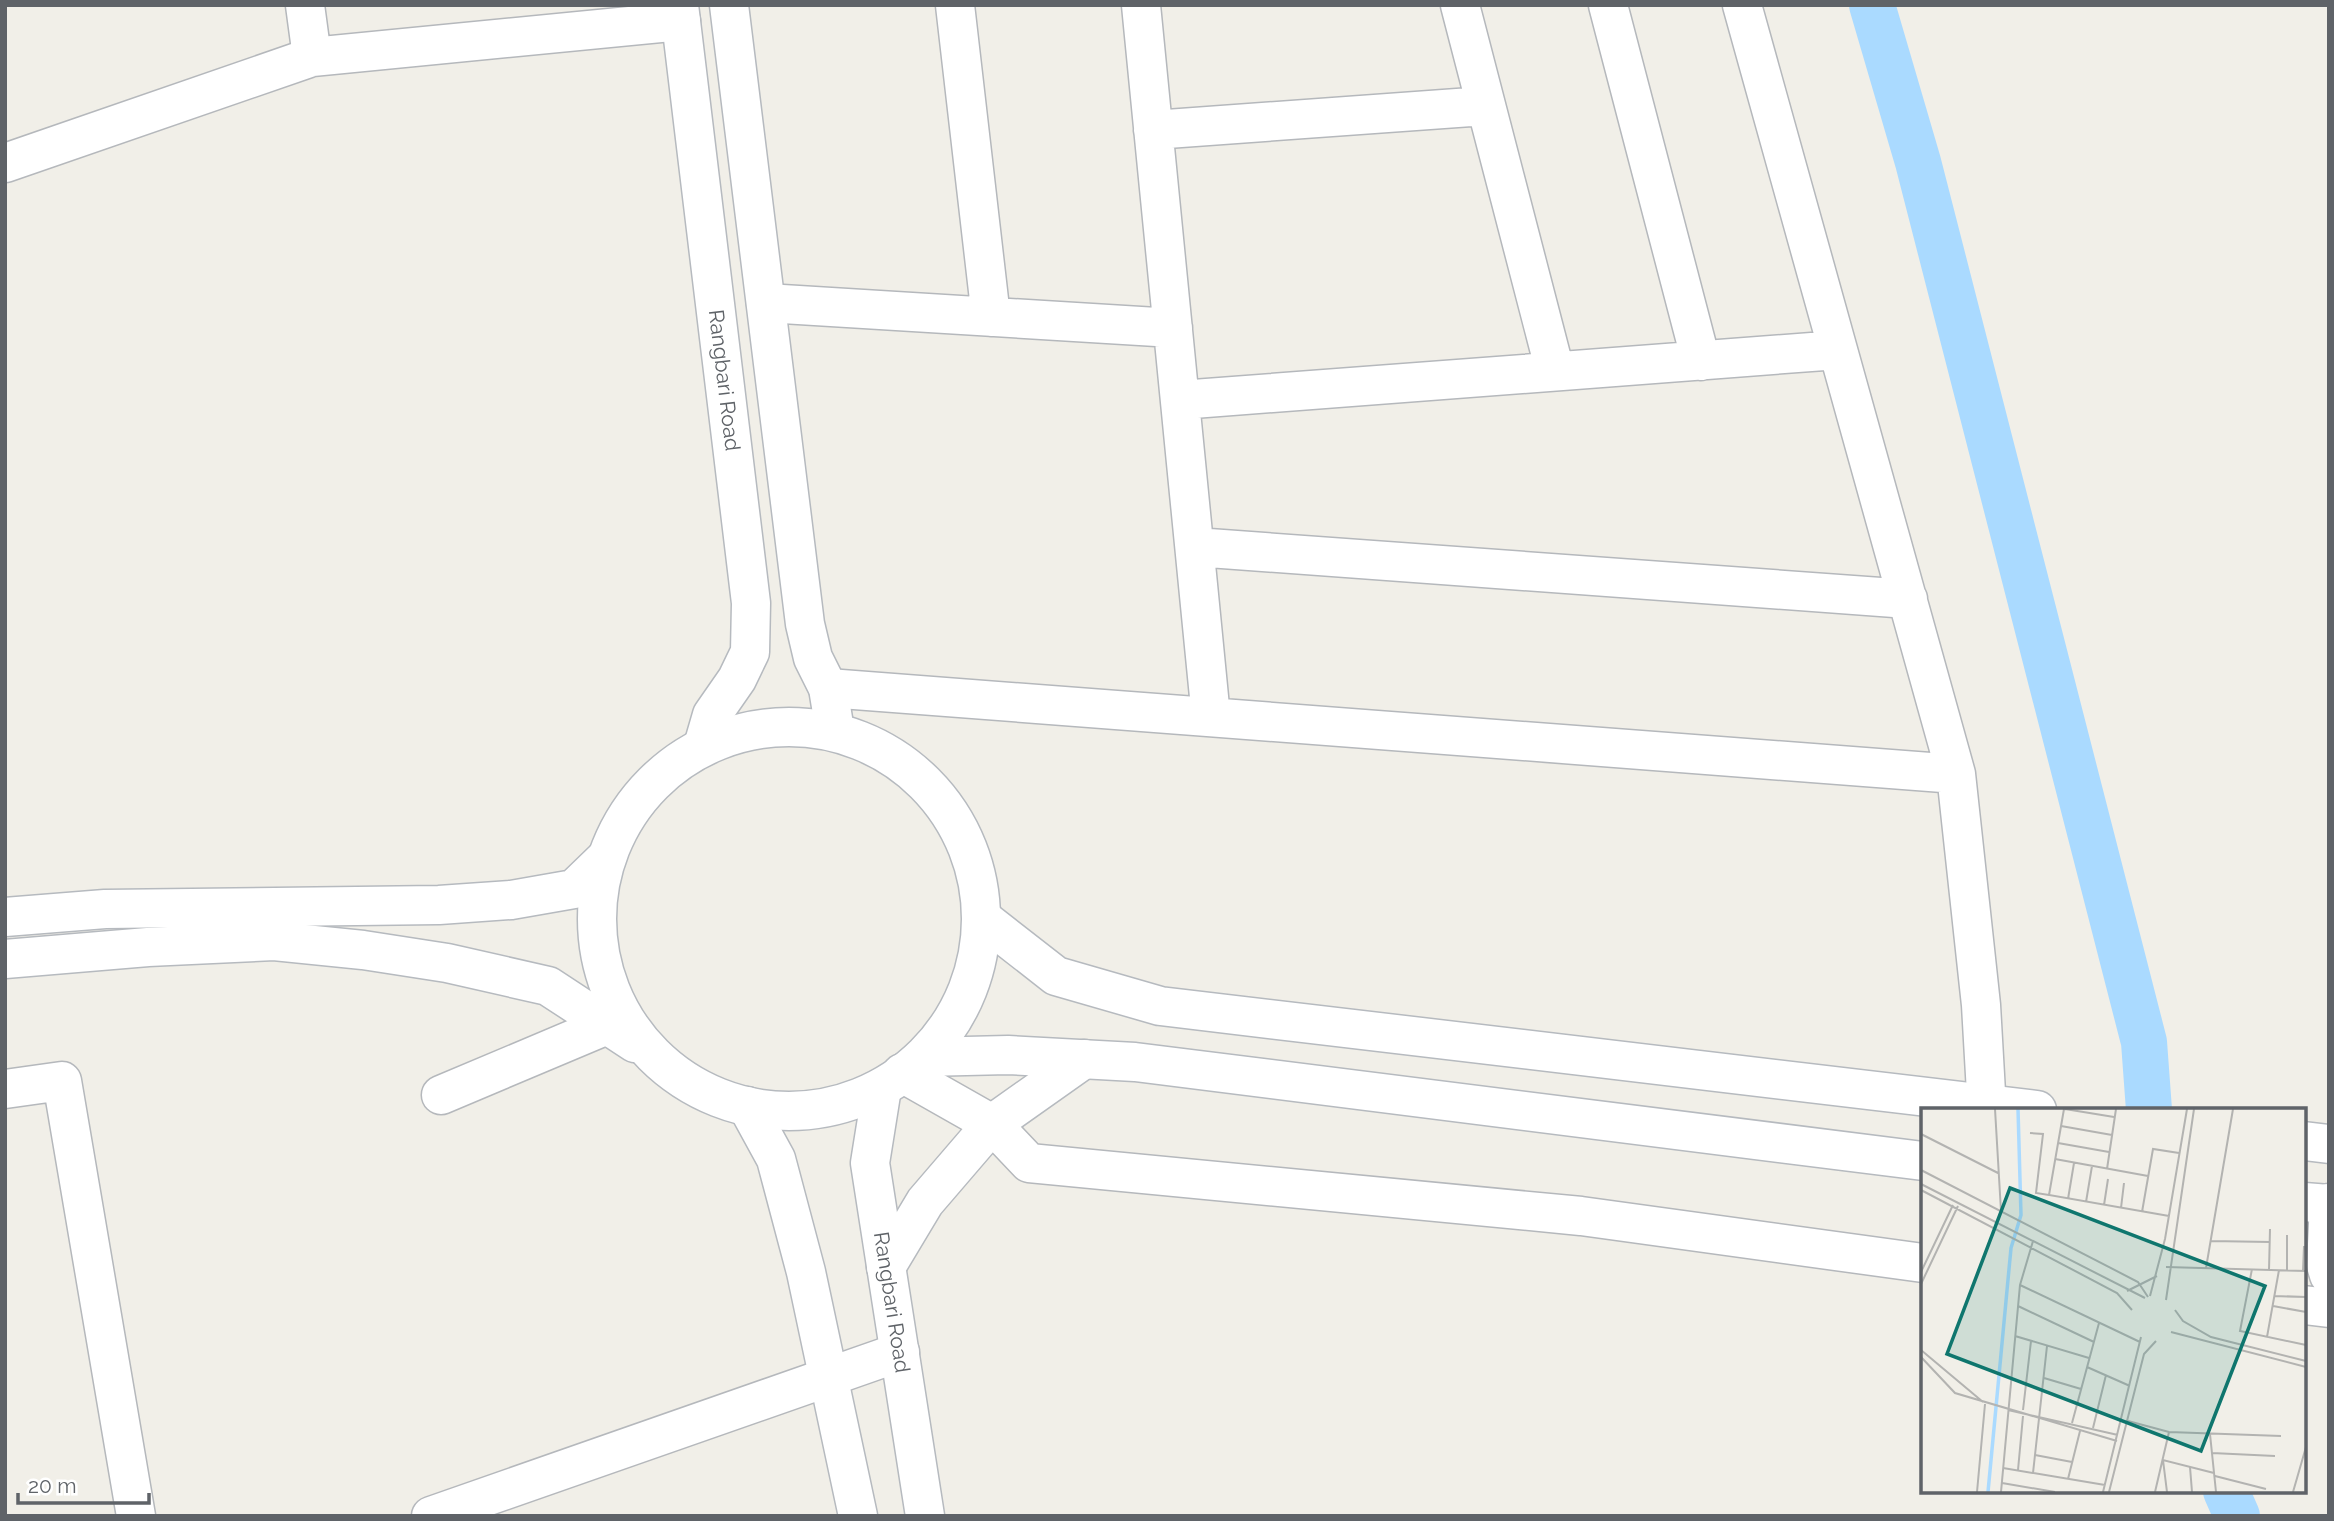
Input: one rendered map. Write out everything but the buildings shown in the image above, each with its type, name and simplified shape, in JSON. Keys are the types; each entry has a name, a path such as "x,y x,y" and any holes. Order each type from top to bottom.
{"street":[{"path":"305,5 312,57"},
{"path":"729,5 805,624 813,658 828,688 835,731"},
{"path":"955,5 992,317"},
{"path":"1141,5 1211,717"},
{"path":"1460,5 1555,372"},
{"path":"1608,5 1701,361"},
{"path":"982,919 1056,976 1160,1006 1987,1107 1981,1005 1956,774 1742,5"},
{"path":"5,163 312,57 680,13"},
{"name":"Rangbari Road","path":"680,13 751,603 750,652 737,679 712,715 703,746"},
{"path":"1153,130 1485,106"},
{"path":"766,303 1173,328"},
{"path":"1180,400 1838,350"},
{"path":"1195,547 1908,599"},
{"path":"828,688 1956,774"},
{"path":"645,1050 616,1008 599,961 595,910 604,860 626,813 661,774 703,746 746,730 790,726 835,731 883,750 924,780 956,820 976,867 982,919 971,981 955,1017 903,1073"},
{"path":"5,917 106,909 439,905 511,900 573,889 604,860"},
{"path":"5,959 148,947 275,941 362,950 447,963 548,986 645,1050 685,1082 732,1103 783,1112 834,1107 903,1073 1008,1055 1135,1062 1921,1161"},
{"path":"441,1095 607,1025"},
{"path":"886,1267 925,1202 992,1124 1084,1059"},
{"path":"903,1073 992,1124 1029,1163 1581,1216 1921,1263"},
{"name":"Rangbari Road","path":"903,1073 870,1163 925,1516"},
{"path":"5,1089 62,1081 136,1516"},
{"path":"747,1106 776,1160 806,1272 858,1516"},
{"path":"2306,1141 2329,1144"},
{"path":"2306,1202 2329,1204 2326,1265 2329,1275"},
{"path":"2306,1305 2329,1308"},
{"path":"431,1516 526,1500 828,1376 900,1352"}],"waterway":[{"path":"1872,5 1918,162 2144,1042 2149,1108"},
{"path":"2227,1493 2237,1516"}]}
